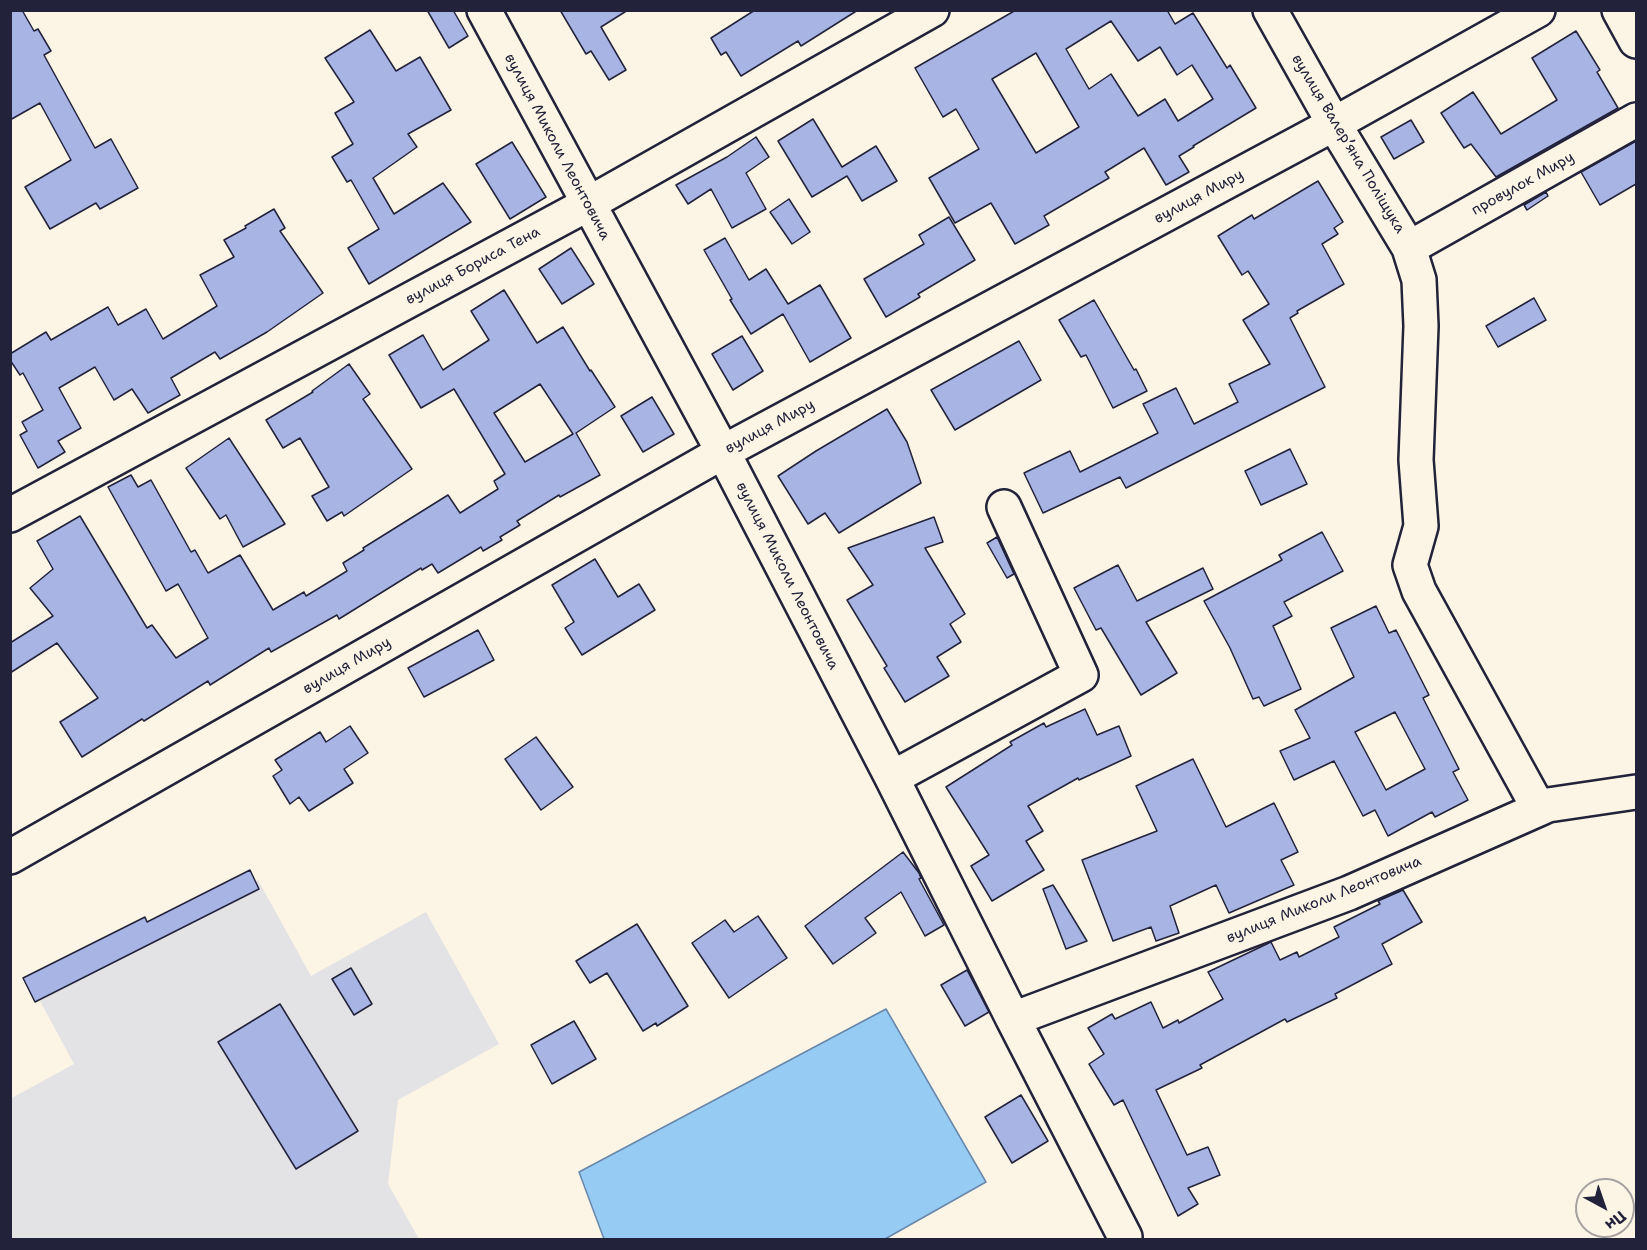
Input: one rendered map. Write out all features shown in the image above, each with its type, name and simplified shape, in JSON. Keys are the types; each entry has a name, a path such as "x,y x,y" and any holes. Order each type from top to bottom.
{"street":[{"name":"вулиця Миколи Леонтовича","path":"484,10 723,453 892,778 1125,1237"},
{"name":"вулиця Бориса Тена","path":"10,515 588,204 932,10"},
{"name":"вулиця Валерʼяна Поліщука","path":"1270,10 1334,124 1409,248 1419,280 1421,326 1416,460 1421,526 1410,565 1419,591 1539,809"},
{"name":"вулиця Миру","path":"10,857 723,453 1334,124 1538,10"},
{"path":"1619,10 1636,41"},
{"name":"провулок Миру","path":"1409,248 1636,120"},
{"path":"892,778 1080,675 1004,507"},
{"name":"вулиця Миколи Леонтовича","path":"1013,1019 1349,893 1548,805 1636,792"}],"shaded area":[{"path":"258,880 311,976 426,912 499,1044 398,1100 388,1184 419,1239 11,1239 10,1099 74,1064 40,1001"}],"water":[{"path":"886,1009 986,1182 885,1239 604,1239 579,1172"}],"building":[{"path":"10,10 22,10 34,31 38,29 51,51 44,55 95,148 111,139 138,188 100,209 96,203 50,229 25,187 71,160 40,103 10,120"},
{"path":"427,10 453,10 468,36 449,48"},
{"path":"560,10 628,10 601,27 626,70 609,80 591,51 586,54"},
{"path":"755,10 858,10 801,46 798,41 741,76 726,52 721,55 711,38"},
{"path":"1016,10 1167,10 1175,24 1193,13 1227,68 1230,65 1256,108 1179,156 1189,172 1166,185 1144,148 1105,172 1109,178 1044,216 1049,225 1015,244 991,203 955,223 929,178 979,149 956,109 943,117 915,68","holes":["1111,21 1138,61 1160,47 1177,75 1192,65 1213,99 1178,121 1165,99 1138,116 1111,74 1089,89 1066,49","1036,53 1079,127 1036,153 992,79"]},
{"path":"370,30 396,71 420,57 451,110 408,134 417,147 373,178 394,214 443,183 471,222 369,284 348,248 379,229 351,180 347,182 332,157 353,144 335,113 354,102 325,58"},
{"path":"1576,31 1600,70 1597,72 1618,108 1496,177 1471,144 1464,148 1441,113 1473,92 1501,134 1557,100 1532,58"},
{"path":"813,119 842,167 876,146 897,181 862,201 847,176 812,197 778,141"},
{"path":"1411,120 1424,142 1394,159 1381,137"},
{"path":"756,137 769,157 746,173 766,209 732,228 711,189 688,204 676,185 727,157"},
{"path":"1636,141 1636,184 1600,205 1581,172"},
{"path":"512,142 546,197 510,219 476,164"},
{"path":"1318,181 1343,222 1334,228 1338,234 1322,244 1344,284 1297,311 1298,313 1290,318 1325,387 1126,488 1120,477 1043,513 1024,473 1070,451 1080,472 1158,433 1143,404 1176,388 1194,424 1238,402 1229,384 1270,364 1243,320 1269,304 1248,271 1242,275 1218,236 1252,215 1254,219"},
{"path":"1546,192 1548,196 1527,210 1524,205"},
{"path":"789,199 810,232 792,244 770,212"},
{"path":"274,209 285,228 280,231 323,293 267,332 220,359 215,352 171,378 180,395 148,413 132,389 114,400 95,367 59,388 81,428 58,441 65,452 38,468 20,435 27,431 22,422 43,410 23,373 20,375 10,360 10,354 46,332 51,340 108,307 118,325 146,309 163,339 217,306 200,275 234,257 224,240"},
{"path":"949,217 975,260 918,294 920,297 886,317 864,279 924,244 919,235"},
{"path":"725,238 749,280 766,269 788,304 820,285 851,338 810,362 783,314 751,334 704,250"},
{"path":"571,248 594,284 562,304 539,269"},
{"path":"504,290 537,343 563,327 615,407 576,433 600,475 560,497 559,495 517,521 520,525 500,537 502,540 483,551 481,547 438,573 432,564 422,570 421,568 339,619 337,615 271,652 269,648 210,685 208,681 82,757 60,722 98,698 57,643 10,673 10,643 53,616 30,588 53,569 37,541 80,516 147,628 152,625 176,658 208,638 178,584 166,591 108,487 131,475 138,487 151,480 191,552 195,550 208,573 240,555 273,610 304,592 306,596 347,571 343,563 364,550 363,548 448,495 460,513 498,489 494,481 505,474 454,389 421,408 389,355 423,335 443,370 489,340 471,311","holes":["540,384 573,434 525,462 494,413"]},
{"path":"1534,298 1546,320 1498,347 1486,326"},
{"path":"1094,300 1147,391 1113,408 1086,355 1081,357 1059,320"},
{"path":"742,336 763,371 733,390 712,354"},
{"path":"1019,341 1041,380 955,430 931,390"},
{"path":"349,364 370,394 363,399 412,469 344,516 342,512 327,521 312,496 329,487 300,438 283,448 266,420 313,392"},
{"path":"652,397 674,434 643,452 621,416"},
{"path":"887,409 907,442 921,483 839,533 825,513 808,524 778,476"},
{"path":"229,438 285,524 243,547 226,515 220,519 186,468"},
{"path":"1290,449 1307,484 1261,505 1245,471"},
{"path":"934,517 943,542 925,548 965,614 950,624 961,642 937,657 949,676 905,702 884,668 887,666 847,600 873,585 848,548"},
{"path":"1322,532 1343,571 1284,602 1292,616 1273,626 1301,689 1264,706 1259,697 1253,699 1230,648 1204,601 1282,560 1279,555"},
{"path":"997,537 1014,574 1007,578 987,543"},
{"path":"595,559 618,597 639,584 655,610 582,655 565,628 574,622 552,585"},
{"path":"1118,565 1137,601 1203,568 1213,589 1146,622 1177,673 1141,695 1101,628 1096,630 1074,588"},
{"path":"1376,606 1389,633 1396,630 1429,695 1423,698 1459,769 1453,772 1468,800 1435,817 1432,812 1388,836 1375,810 1363,816 1334,761 1294,780 1280,751 1310,738 1295,710 1354,677 1331,628","holes":["1395,712 1425,769 1386,790 1355,732"]},
{"path":"478,630 494,660 424,697 408,668"},
{"path":"1085,709 1097,735 1119,726 1131,756 1079,780 1078,778 1028,806 1043,831 1026,841 1044,870 992,901 971,866 989,855 946,787 1012,745 1010,742 1044,723 1046,727"},
{"path":"350,726 368,753 344,769 353,783 309,811 299,797 290,804 273,776 282,770 275,760 320,732 326,742"},
{"path":"536,737 573,787 541,810 505,759"},
{"path":"1193,759 1226,827 1274,803 1298,852 1281,860 1294,885 1229,913 1216,885 1170,906 1179,933 1156,941 1151,927 1113,941 1082,860 1157,831 1136,786"},
{"path":"903,852 919,873 921,878 919,879 944,925 925,936 901,892 865,918 876,933 833,964 805,926"},
{"path":"250,870 259,889 35,1002 23,978 145,917 147,922"},
{"path":"1053,885 1087,941 1066,949 1043,889"},
{"path":"1403,890 1422,922 1382,944 1392,964 1335,994 1337,998 1287,1022 1285,1019 1200,1065 1202,1068 1156,1090 1187,1155 1208,1147 1220,1175 1188,1188 1198,1204 1178,1216 1123,1100 1114,1105 1089,1064 1104,1054 1088,1028 1112,1014 1115,1019 1151,1002 1163,1028 1178,1020 1179,1023 1223,999 1208,972 1271,942 1280,960 1297,952 1299,957 1339,937 1334,927 1380,904 1378,901"},
{"path":"758,916 787,958 729,998 692,943 725,920 734,932"},
{"path":"637,924 688,1006 657,1026 656,1023 643,1031 607,973 590,983 576,961"},
{"path":"351,968 372,1004 354,1015 332,979"},
{"path":"967,970 989,1012 965,1026 941,985"},
{"path":"280,1004 358,1131 296,1169 218,1042"},
{"path":"574,1021 596,1059 552,1084 531,1045"},
{"path":"1021,1095 1048,1141 1012,1163 985,1117"}]}
